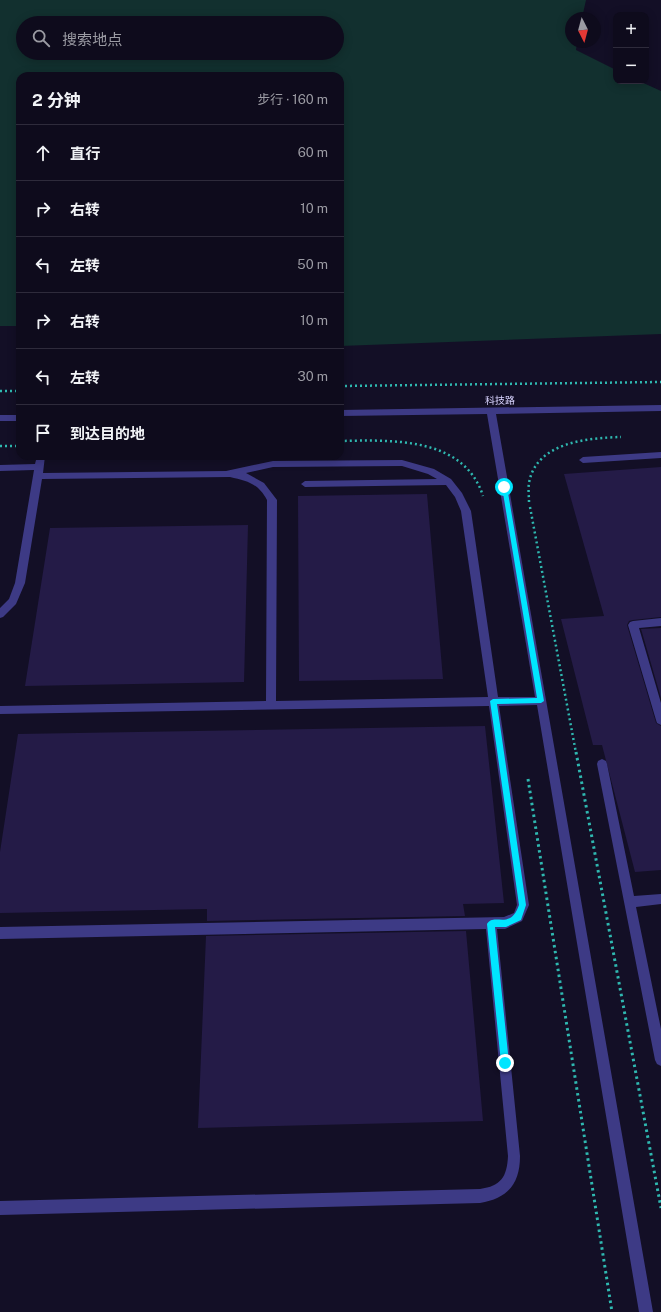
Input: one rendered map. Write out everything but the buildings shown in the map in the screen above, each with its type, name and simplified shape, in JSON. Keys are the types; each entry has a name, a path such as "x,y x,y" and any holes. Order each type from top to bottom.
{"street":[{"name":"科技路","path":"344,413 661,408"},
{"path":"491,411 646,1312"},
{"path":"0,418 16,418"},
{"path":"583,460 661,455"},
{"path":"0,614 13,601 20,583 40,460"},
{"path":"0,933 491,924 506,923 518,917 523,905 466,511 460,495 448,482 432,471 422,467 391,462 273,464 226,474"},
{"path":"0,468 38,472 238,474 250,478 267,491 272,500 271,706"},
{"path":"305,484 448,482"},
{"path":"661,622 633,625 661,720"},
{"path":"0,710 541,701"},
{"path":"602,764 661,1060"},
{"path":"630,902 661,899"},
{"path":"0,1208 480,1196 502,1190 511,1178 514,1156 491,924"}],"path":[{"path":"344,386 661,382"},
{"path":"0,391 16,391"},
{"path":"0,446 16,446"}],"green space":[{"path":"0,0 586,0 583,12 565,12 565,48 576,48 576,50 613,68 613,84 646,84 661,91 661,334 344,346 344,72 16,72 16,326 0,326"}],"route":[{"path":"504,487 541,701 493,701 523,905 518,917 512,921 491,924 505,1063"}]}
